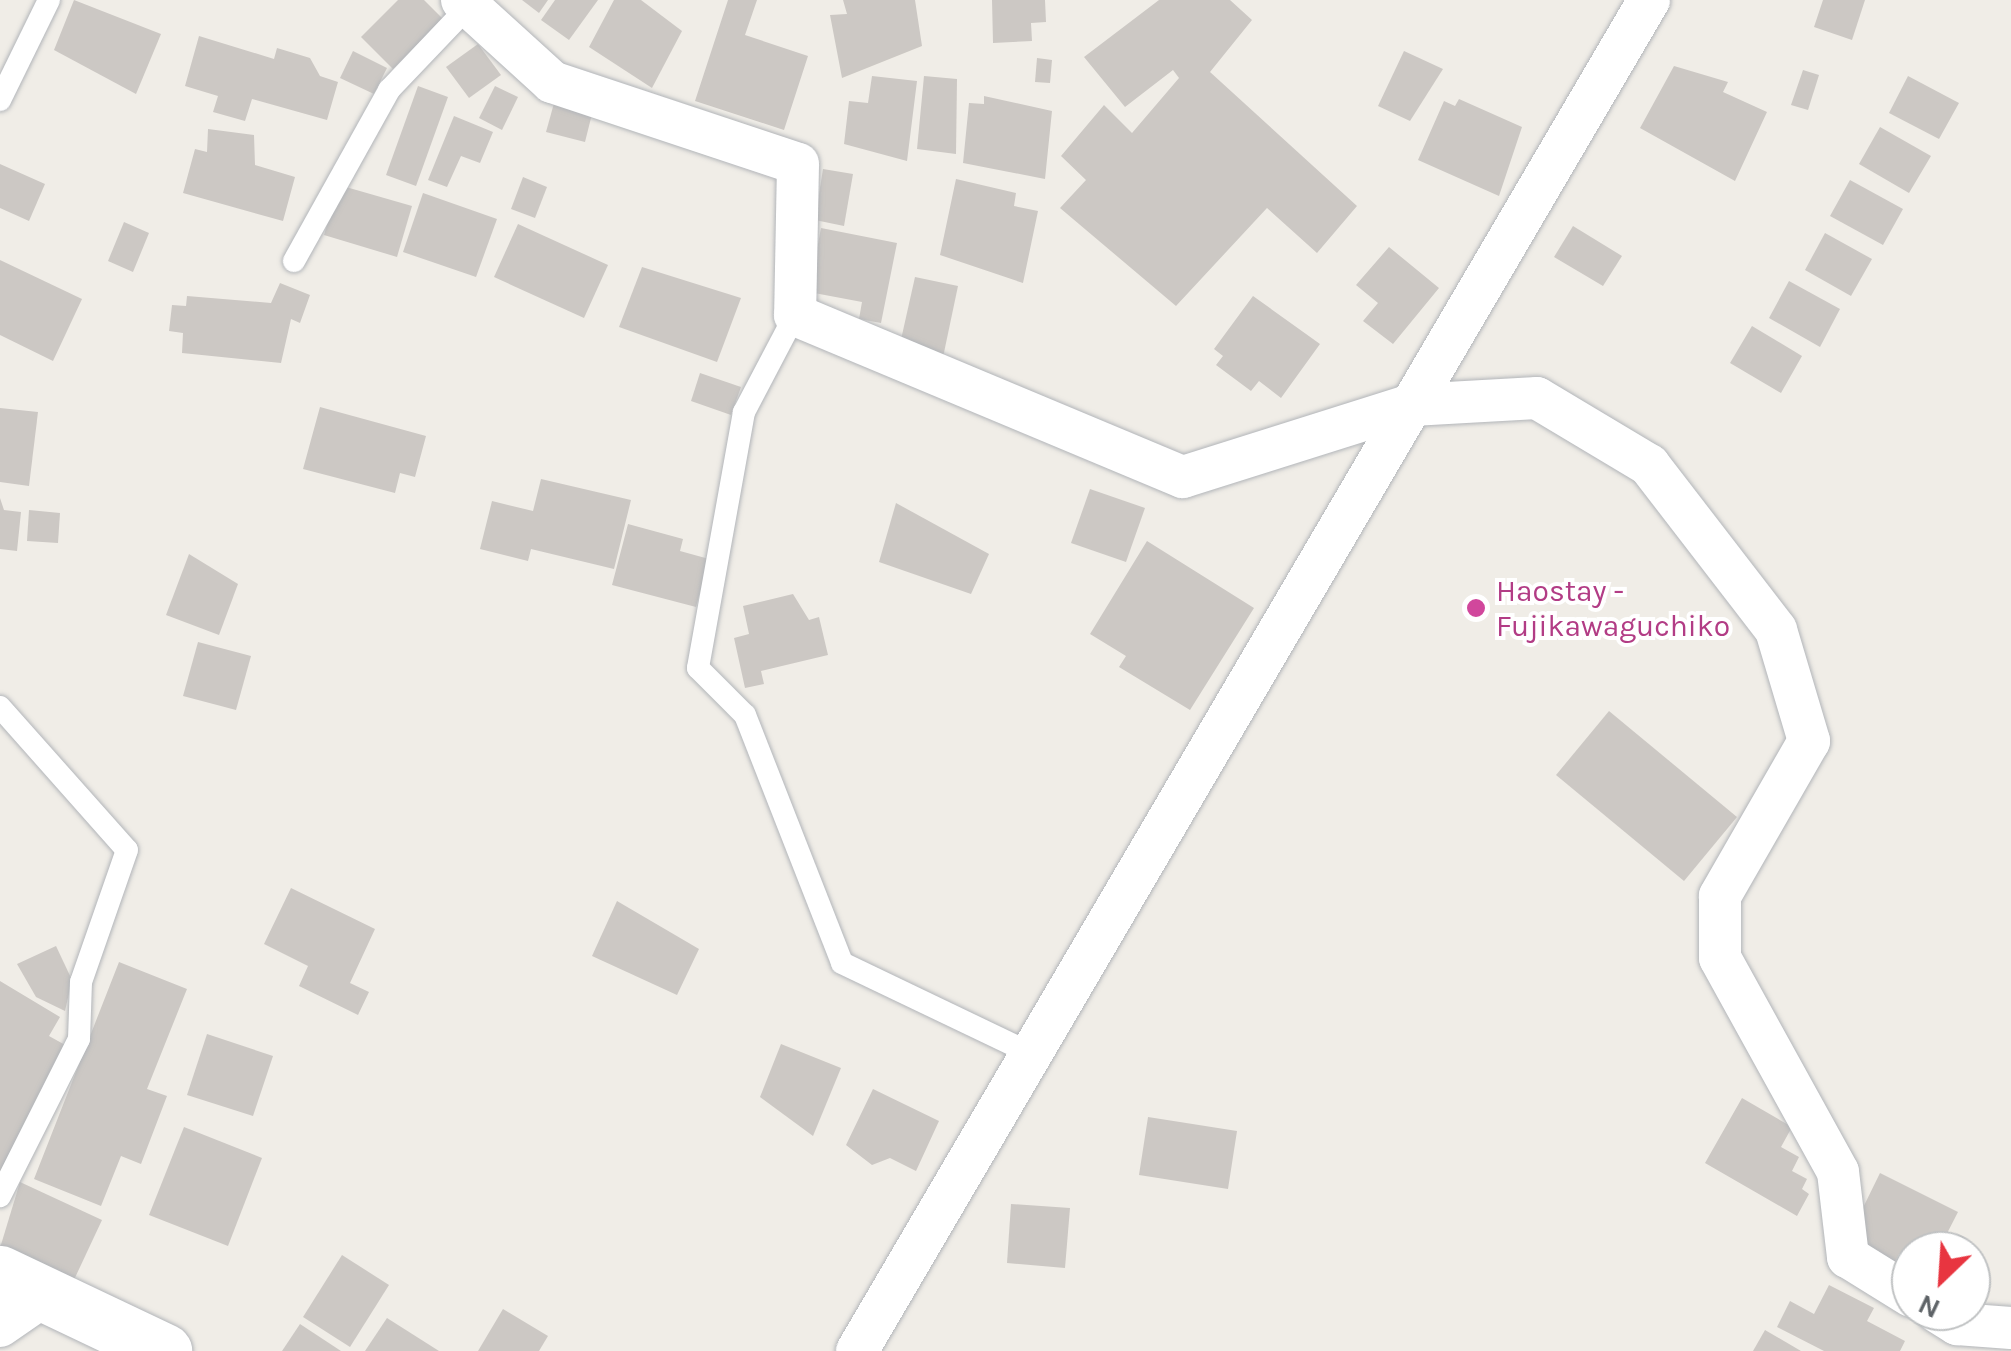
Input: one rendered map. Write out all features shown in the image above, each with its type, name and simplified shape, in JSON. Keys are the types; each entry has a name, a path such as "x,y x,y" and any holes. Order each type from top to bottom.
{"main road":[{"path":"59,1309 164,1351"}],"street":[{"path":"857,1351 1649,0"},
{"path":"464,4 552,82 798,164 795,315 1183,477 1412,405 1537,398 1649,465 1776,630 1810,741 1720,896 1720,958 1838,1172 1848,1258 1891,1284"},
{"path":"0,1326 59,1309"}],"lane":[{"path":"0,100 49,0"},
{"path":"294,262 389,90 464,4"},
{"path":"795,315 744,412 698,668 745,714 842,963 1032,1054"},
{"path":"0,708 127,850 81,982 79,1040 0,1196"}],"building":[{"path":"74,0 161,34 136,94 54,50"},
{"path":"398,0 424,0 443,19 393,69 361,37"},
{"path":"522,0 548,0 539,13"},
{"path":"555,0 598,0 569,40 541,20"},
{"path":"614,0 641,0 682,31 652,88 589,47"},
{"path":"728,0 757,0 745,35 808,56 784,130 695,101"},
{"path":"843,0 915,0 922,46 842,78 830,15 847,14"},
{"path":"992,0 1045,0 1046,22 1031,23 1032,41 993,43"},
{"path":"1159,0 1230,0 1252,20 1210,72 1357,206 1317,253 1267,208 1176,306 1060,208 1086,180 1061,156 1104,105 1132,133 1179,78 1173,70 1125,107 1084,57"},
{"path":"1823,0 1865,0 1852,40 1814,27"},
{"path":"199,36 274,59 277,48 310,58 320,76 338,82 327,120 252,99 245,121 213,112 218,96 185,86"},
{"path":"478,44 501,75 469,98 446,67"},
{"path":"353,51 387,68 374,94 340,78"},
{"path":"1404,51 1443,69 1410,121 1378,106"},
{"path":"1037,58 1052,60 1050,83 1035,82"},
{"path":"1674,66 1728,82 1723,92 1767,112 1735,181 1640,128"},
{"path":"1803,70 1819,75 1808,110 1791,105"},
{"path":"872,76 917,81 907,161 844,144 849,101 868,103"},
{"path":"924,76 957,79 956,154 917,149"},
{"path":"1908,76 1959,103 1939,139 1889,113"},
{"path":"418,86 448,97 416,186 386,175"},
{"path":"495,86 518,97 502,130 479,118"},
{"path":"556,96 594,106 585,142 546,132"},
{"path":"984,96 1052,111 1045,179 963,163 969,103 984,104"},
{"path":"1459,99 1522,127 1499,196 1418,160 1444,101 1455,106"},
{"path":"454,116 493,132 480,163 461,156 447,187 428,180"},
{"path":"1880,127 1931,156 1909,193 1859,164"},
{"path":"208,129 254,135 255,165 295,177 283,221 183,193 195,149 207,152"},
{"path":"0,164 45,184 29,221 0,208"},
{"path":"823,169 853,174 844,226 815,220"},
{"path":"523,177 547,187 535,218 511,209"},
{"path":"956,179 1016,193 1014,206 1038,211 1023,283 940,255"},
{"path":"1850,180 1903,209 1883,245 1830,216"},
{"path":"339,185 412,206 397,257 324,235"},
{"path":"423,193 497,219 476,277 403,252"},
{"path":"124,222 149,233 133,272 108,261"},
{"path":"518,224 608,265 584,318 494,277"},
{"path":"1573,226 1622,256 1603,286 1554,257"},
{"path":"821,228 897,243 881,323 859,319 862,302 809,292"},
{"path":"1825,233 1872,259 1851,296 1805,270"},
{"path":"1389,247 1439,288 1393,344 1363,321 1378,303 1356,285"},
{"path":"0,260 82,299 53,361 0,335"},
{"path":"642,267 741,298 717,362 619,327"},
{"path":"915,277 958,286 942,362 900,344"},
{"path":"1789,281 1840,309 1820,347 1769,318"},
{"path":"280,283 310,295 300,323 291,319 281,363 182,353 183,333 169,331 172,305 186,306 187,296 271,303"},
{"path":"1253,296 1320,344 1281,398 1259,381 1251,391 1216,365 1223,356 1214,349"},
{"path":"1752,326 1802,356 1781,393 1730,363"},
{"path":"700,373 741,387 731,415 691,401"},
{"path":"320,407 426,436 415,477 400,473 395,493 303,469"},
{"path":"0,408 38,412 29,486 0,482"},
{"path":"541,479 631,500 614,569 531,549 528,561 480,549 492,501 533,511"},
{"path":"1090,489 1145,508 1126,562 1071,543"},
{"path":"0,498 4,510 21,512 17,551 0,549"},
{"path":"896,503 989,554 971,594 879,562"},
{"path":"29,510 60,513 58,543 27,541"},
{"path":"628,524 683,539 680,551 709,559 696,607 612,585"},
{"path":"1147,541 1254,608 1190,710 1119,667 1126,656 1090,634"},
{"path":"189,554 238,584 219,635 166,615"},
{"path":"793,594 809,620 819,617 828,655 761,671 764,684 745,688 734,638 749,634 743,606"},
{"path":"198,642 251,656 236,710 183,696"},
{"path":"1609,711 1737,817 1684,881 1556,775"},
{"path":"291,888 375,929 350,983 369,992 358,1015 299,986 308,966 264,944"},
{"path":"617,901 699,949 677,995 592,956"},
{"path":"56,946 72,980 65,1011 36,997 17,964"},
{"path":"119,962 187,989 147,1089 167,1096 141,1164 121,1156 101,1206 34,1179"},
{"path":"0,981 60,1017 49,1036 67,1046 0,1180"},
{"path":"207,1034 273,1056 253,1116 187,1095"},
{"path":"781,1044 841,1068 813,1136 760,1097"},
{"path":"873,1089 939,1121 916,1171 890,1158 872,1165 846,1145"},
{"path":"1742,1098 1792,1127 1781,1147 1799,1157 1792,1171 1807,1179 1802,1189 1809,1194 1797,1216 1705,1163"},
{"path":"1148,1117 1237,1131 1228,1189 1139,1175"},
{"path":"184,1127 262,1158 228,1246 149,1215"},
{"path":"1880,1173 1958,1212 1948,1231 1891,1231 1891,1267 1855,1249 1854,1226"},
{"path":"20,1182 102,1220 73,1282 0,1248"},
{"path":"1011,1204 1070,1208 1065,1268 1007,1263"},
{"path":"342,1255 389,1285 350,1347 303,1317"},
{"path":"1829,1285 1874,1308 1867,1321 1905,1341 1900,1351 1824,1351 1777,1327 1790,1301 1814,1314"},
{"path":"503,1309 548,1336 539,1351 478,1351"},
{"path":"387,1318 439,1351 365,1351"},
{"path":"300,1324 341,1351 282,1351"},
{"path":"1765,1330 1801,1351 1753,1351"}],"place":[{"name":"Haostay - Fujikawaguchiko","path":"1476,608"}]}
